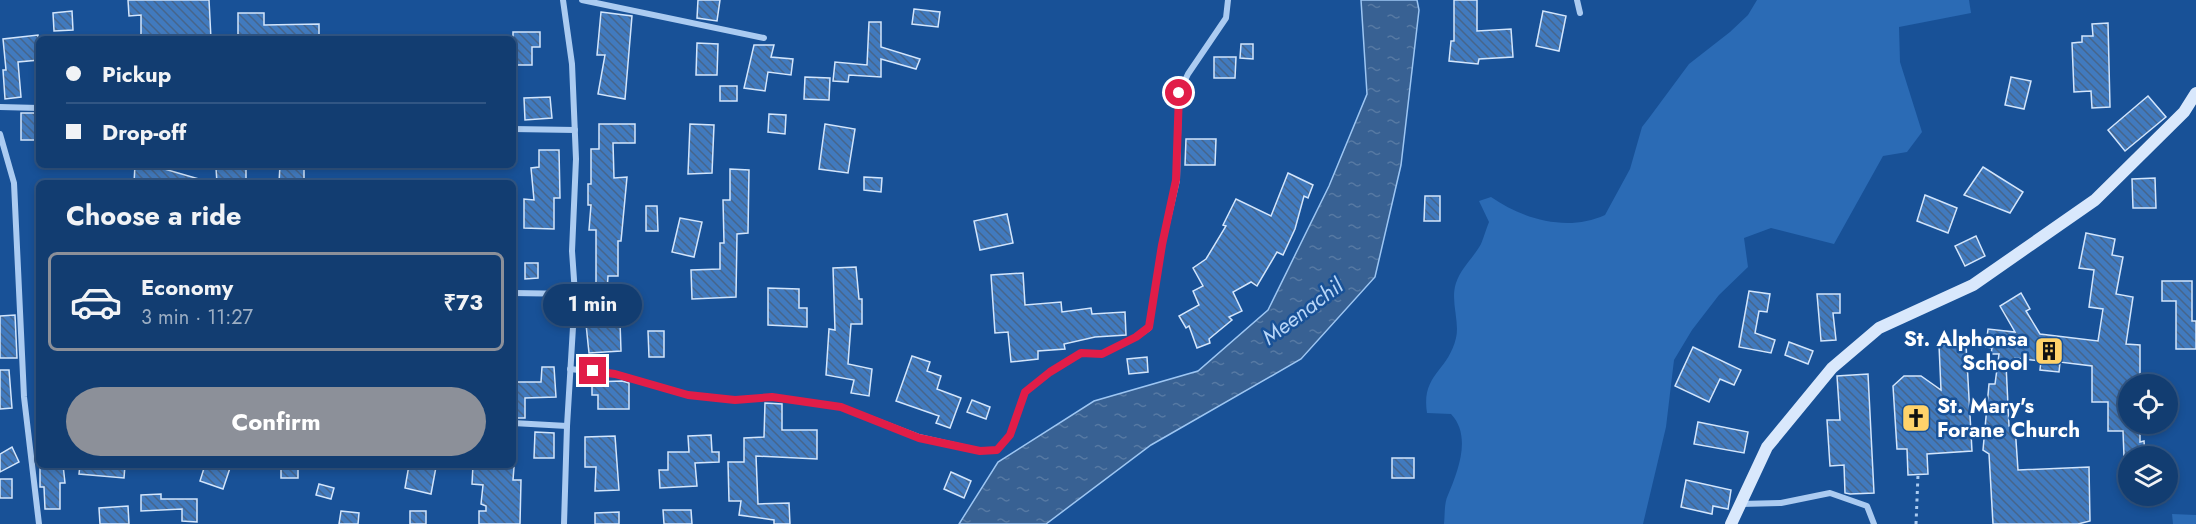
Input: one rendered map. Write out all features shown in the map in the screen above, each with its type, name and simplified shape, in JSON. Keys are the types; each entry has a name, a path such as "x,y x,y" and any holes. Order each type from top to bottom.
{"main road":[{"path":"1731,524 1767,447 1832,368 1878,328 1973,285 2095,200 2184,112 2196,93"}],"street":[{"path":"563,0 572,63 575,130 572,251 575,294 564,524"},
{"path":"582,0 764,38"},
{"path":"570,369 615,374 688,395 735,400 772,397 841,407 919,438 980,451 997,450 1010,435 1025,392 1050,372 1081,353 1102,354 1136,337 1149,327 1160,256 1176,180 1179,93 1188,74 1226,18 1228,0"},
{"path":"1577,0 1580,13"},
{"path":"0,107 36,108"},
{"path":"516,129 575,130"},
{"path":"0,134 14,183 24,397 39,524"},
{"path":"516,293 575,294"},
{"path":"516,423 567,426"},
{"path":"1740,504 1781,502 1830,493 1867,506 1874,524"}],"path":[{"path":"1916,524 1918,475"}],"shaded area":[{"path":"1757,0 1969,0 1971,13 1899,27 1900,62 1922,132 1907,152 1883,156 1834,244 1771,228 1744,238 1748,267 1719,295 1692,330 1674,360 1666,427 1643,524 1444,524 1446,502 1459,465 1461,433 1451,414 1427,413 1426,400 1431,381 1447,359 1456,338 1454,290 1456,283 1481,244 1489,222 1479,201 1491,197 1518,212 1561,223 1576,223 1605,215 1630,169 1642,127 1689,64 1730,32 1748,15"},
{"path":"2172,514 2196,515 2196,524 2173,524"}],"water":[{"name":"Meenachil","path":"1361,0 1417,0 1419,10 1401,165 1375,277 1301,359 1151,445 1046,524 959,524 998,462 1094,401 1198,371 1268,310 1329,186 1367,94"}],"building":[{"path":"128,0 209,0 211,36 141,36 141,15 129,16"},
{"path":"698,0 720,0 717,21 697,18"},
{"path":"1454,0 1477,0 1477,31 1511,29 1513,57 1479,59 1478,64 1449,61 1451,41 1454,41"},
{"path":"914,9 940,12 938,27 912,24"},
{"path":"72,11 73,30 54,31 53,13"},
{"path":"1543,11 1566,16 1559,51 1536,46"},
{"path":"601,12 632,16 625,99 598,94 605,55 597,55"},
{"path":"238,13 264,13 264,25 319,24 319,36 238,36"},
{"path":"869,22 881,22 881,47 920,59 916,69 881,59 881,77 849,75 848,82 833,81 835,62 867,65"},
{"path":"2108,23 2110,107 2092,108 2091,91 2074,92 2072,43 2082,42 2082,36 2093,36 2092,24"},
{"path":"513,32 540,32 540,47 532,47 532,65 516,65 516,36 513,36"},
{"path":"38,35 36,36 36,60 18,62 21,97 5,99 3,70 6,70 3,39"},
{"path":"697,43 718,44 717,75 696,75"},
{"path":"1241,44 1253,44 1253,59 1240,58"},
{"path":"754,45 774,45 771,57 793,59 791,75 768,72 765,91 744,88"},
{"path":"1214,57 1236,57 1235,78 1214,78"},
{"path":"805,77 830,78 829,100 804,99"},
{"path":"2011,77 2031,81 2024,109 2005,105"},
{"path":"720,86 737,86 737,101 720,101"},
{"path":"2148,96 2166,117 2125,151 2108,130"},
{"path":"550,97 552,118 525,120 524,98"},
{"path":"21,113 36,113 36,140 21,140"},
{"path":"769,114 786,115 785,134 768,132"},
{"path":"599,124 635,124 635,143 613,143 614,178 627,177 621,241 618,241 618,276 608,276 605,323 620,322 621,351 589,353 586,324 592,324 594,287 596,288 596,230 589,230 591,205 588,205 588,184 591,184 591,149 599,149"},
{"path":"690,124 714,125 712,173 688,174"},
{"path":"825,124 855,129 848,173 819,169"},
{"path":"1186,139 1216,139 1215,165 1185,165"},
{"path":"539,150 559,150 560,198 554,198 554,229 524,228 524,199 534,200 531,168 539,167"},
{"path":"1983,167 2023,192 2010,213 1964,195"},
{"path":"135,168 161,168 199,179 199,180 134,180"},
{"path":"216,168 246,168 246,180 217,180"},
{"path":"280,168 304,168 304,180 279,180"},
{"path":"730,169 749,170 748,233 737,234 736,297 692,299 691,270 720,269 720,243 724,243 723,200 730,200"},
{"path":"1288,173 1313,185 1308,198 1304,196 1295,229 1283,255 1277,252 1257,286 1251,282 1233,292 1242,311 1229,317 1232,320 1209,339 1210,343 1197,348 1189,326 1186,328 1179,316 1199,305 1193,291 1203,286 1193,268 1206,259 1226,226 1223,225 1236,199 1271,216"},
{"path":"864,177 882,178 881,192 864,190"},
{"path":"2155,178 2156,208 2133,208 2132,179"},
{"path":"1925,195 1957,208 1948,233 1917,221"},
{"path":"1425,196 1440,196 1440,221 1424,221"},
{"path":"646,206 657,206 658,231 646,231"},
{"path":"1007,214 1013,243 980,250 974,221"},
{"path":"680,218 702,222 694,257 672,252"},
{"path":"2086,233 2115,239 2112,255 2123,257 2116,294 2133,297 2126,344 2140,345 2140,374 2118,374 2118,431 2108,431 2108,402 2092,402 2092,366 2060,362 2059,372 2040,370 2041,361 2015,358 2014,365 2006,364 2009,426 2015,426 2018,470 2089,467 2090,521 2078,524 1993,524 1989,454 1983,450 1989,384 1995,384 1999,354 1991,354 1992,348 1986,347 1988,329 2015,332 2000,306 2021,293 2030,309 2026,311 2040,334 2098,341 2103,309 2089,307 2094,270 2079,268"},
{"path":"1976,236 1985,256 1965,266 1955,246"},
{"path":"525,263 538,263 538,278 525,279"},
{"path":"856,267 859,299 862,299 862,324 851,324 848,364 872,369 869,396 851,393 854,380 826,375 829,329 835,330 833,268"},
{"path":"1023,273 1025,305 1061,302 1062,312 1091,308 1092,314 1125,312 1126,335 1095,337 1064,344 1065,349 1038,351 1038,359 1011,362 1008,332 995,333 991,275"},
{"path":"2162,281 2192,281 2192,321 2196,321 2196,349 2176,349 2176,301 2162,301"},
{"path":"768,288 799,289 799,308 807,308 807,327 768,325"},
{"path":"1749,291 1770,294 1767,312 1759,311 1755,333 1775,340 1771,353 1739,347"},
{"path":"1817,294 1840,294 1840,313 1833,313 1836,340 1821,341"},
{"path":"15,315 17,358 0,358 0,316"},
{"path":"648,331 664,331 664,357 649,357"},
{"path":"1789,342 1813,351 1808,364 1785,355"},
{"path":"1966,344 1972,451 1927,454 1928,474 1908,475 1907,449 1897,449 1893,386 1904,376 1921,376 1941,390 1939,345"},
{"path":"1693,347 1741,370 1734,385 1720,379 1709,402 1675,386"},
{"path":"912,356 930,362 927,371 941,376 937,389 961,398 950,428 936,423 939,416 896,401"},
{"path":"1147,357 1148,372 1129,374 1127,359"},
{"path":"542,367 554,367 556,397 525,398 525,418 516,418 516,382 541,382"},
{"path":"0,370 9,370 12,408 0,409"},
{"path":"1868,374 1874,493 1850,494 1845,493 1844,465 1830,466 1827,420 1840,420 1837,376"},
{"path":"622,381 629,383 629,409 598,409 598,395 592,395 592,382"},
{"path":"972,400 990,407 986,419 967,412"},
{"path":"765,403 782,404 782,430 817,430 817,459 756,456 758,504 789,503 790,524 774,524 774,520 739,515 741,501 729,501 728,462 744,462 744,438 764,437"},
{"path":"1698,422 1748,432 1744,453 1694,444"},
{"path":"535,432 554,433 554,458 534,458"},
{"path":"2123,434 2140,434 2140,442 2144,441 2144,446 2124,446"},
{"path":"711,435 712,452 719,452 719,462 695,463 697,486 660,488 659,470 668,470 668,452 689,452 688,436"},
{"path":"615,436 619,490 595,491 596,467 585,467 585,437"},
{"path":"12,447 19,462 0,472 0,454"},
{"path":"1392,458 1414,458 1414,478 1392,478"},
{"path":"40,468 63,468 65,483 60,483 60,509 45,509 44,487 40,487"},
{"path":"80,468 125,468 124,478 79,474"},
{"path":"204,468 230,468 223,489 200,481"},
{"path":"281,468 298,468 298,478 281,478"},
{"path":"408,468 436,468 431,494 405,488"},
{"path":"473,468 514,468 513,480 521,480 520,524 479,524 479,511 486,511 486,506 481,504 483,485 472,484"},
{"path":"951,472 971,481 964,498 944,489"},
{"path":"0,479 12,479 12,498 0,498"},
{"path":"1686,480 1731,490 1728,509 1713,506 1712,514 1681,507"},
{"path":"319,484 334,488 331,499 316,495"},
{"path":"161,494 161,499 197,499 197,522 182,521 182,509 141,511 141,495"},
{"path":"128,506 129,524 100,524 99,508"},
{"path":"663,510 691,510 692,524 664,524"},
{"path":"341,511 359,513 358,524 339,524"},
{"path":"410,511 426,511 426,524 410,524"},
{"path":"619,512 619,524 595,524 595,513"}],"place":[{"name":"St. Alphonsa School","path":"2049,351"},
{"name":"St. Mary's Forane Church","path":"1916,418"}],"route":[{"path":"593,371 615,374 688,395 735,400 772,397 841,407 919,438 980,451 997,450 1010,435 1025,392 1050,372 1081,353 1102,354 1136,337 1149,327 1150,310 1176,180 1179,93"}]}
